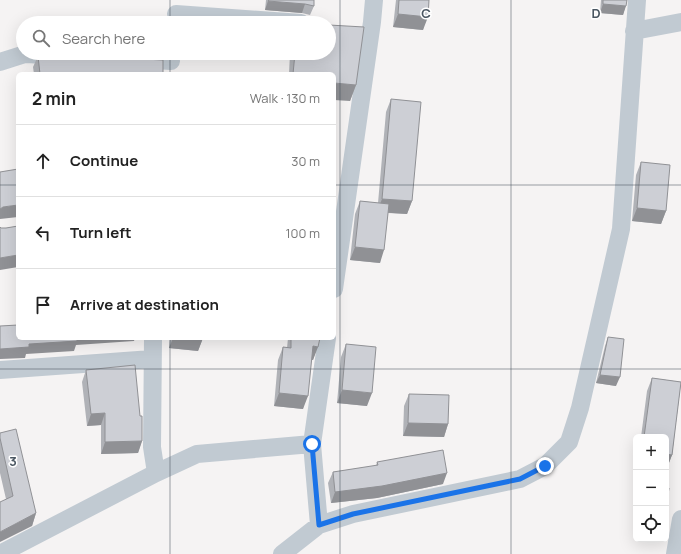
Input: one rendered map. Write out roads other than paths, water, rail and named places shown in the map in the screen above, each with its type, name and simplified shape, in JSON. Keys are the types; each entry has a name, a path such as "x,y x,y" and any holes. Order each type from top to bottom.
{"street":[{"path":"336,272 364,28 374,0"},
{"path":"282,554 319,525 353,514 520,479 545,466 569,442 580,408 621,229 637,0"},
{"path":"176,12 222,16"},
{"path":"634,31 681,22"},
{"path":"0,62 16,57"},
{"path":"136,60 171,63"},
{"path":"153,340 152,447 156,473"},
{"path":"319,525 312,444 327,340"},
{"path":"0,370 152,359"},
{"path":"0,554 156,473 197,454 312,444"},
{"path":"675,554 681,519"}]}
